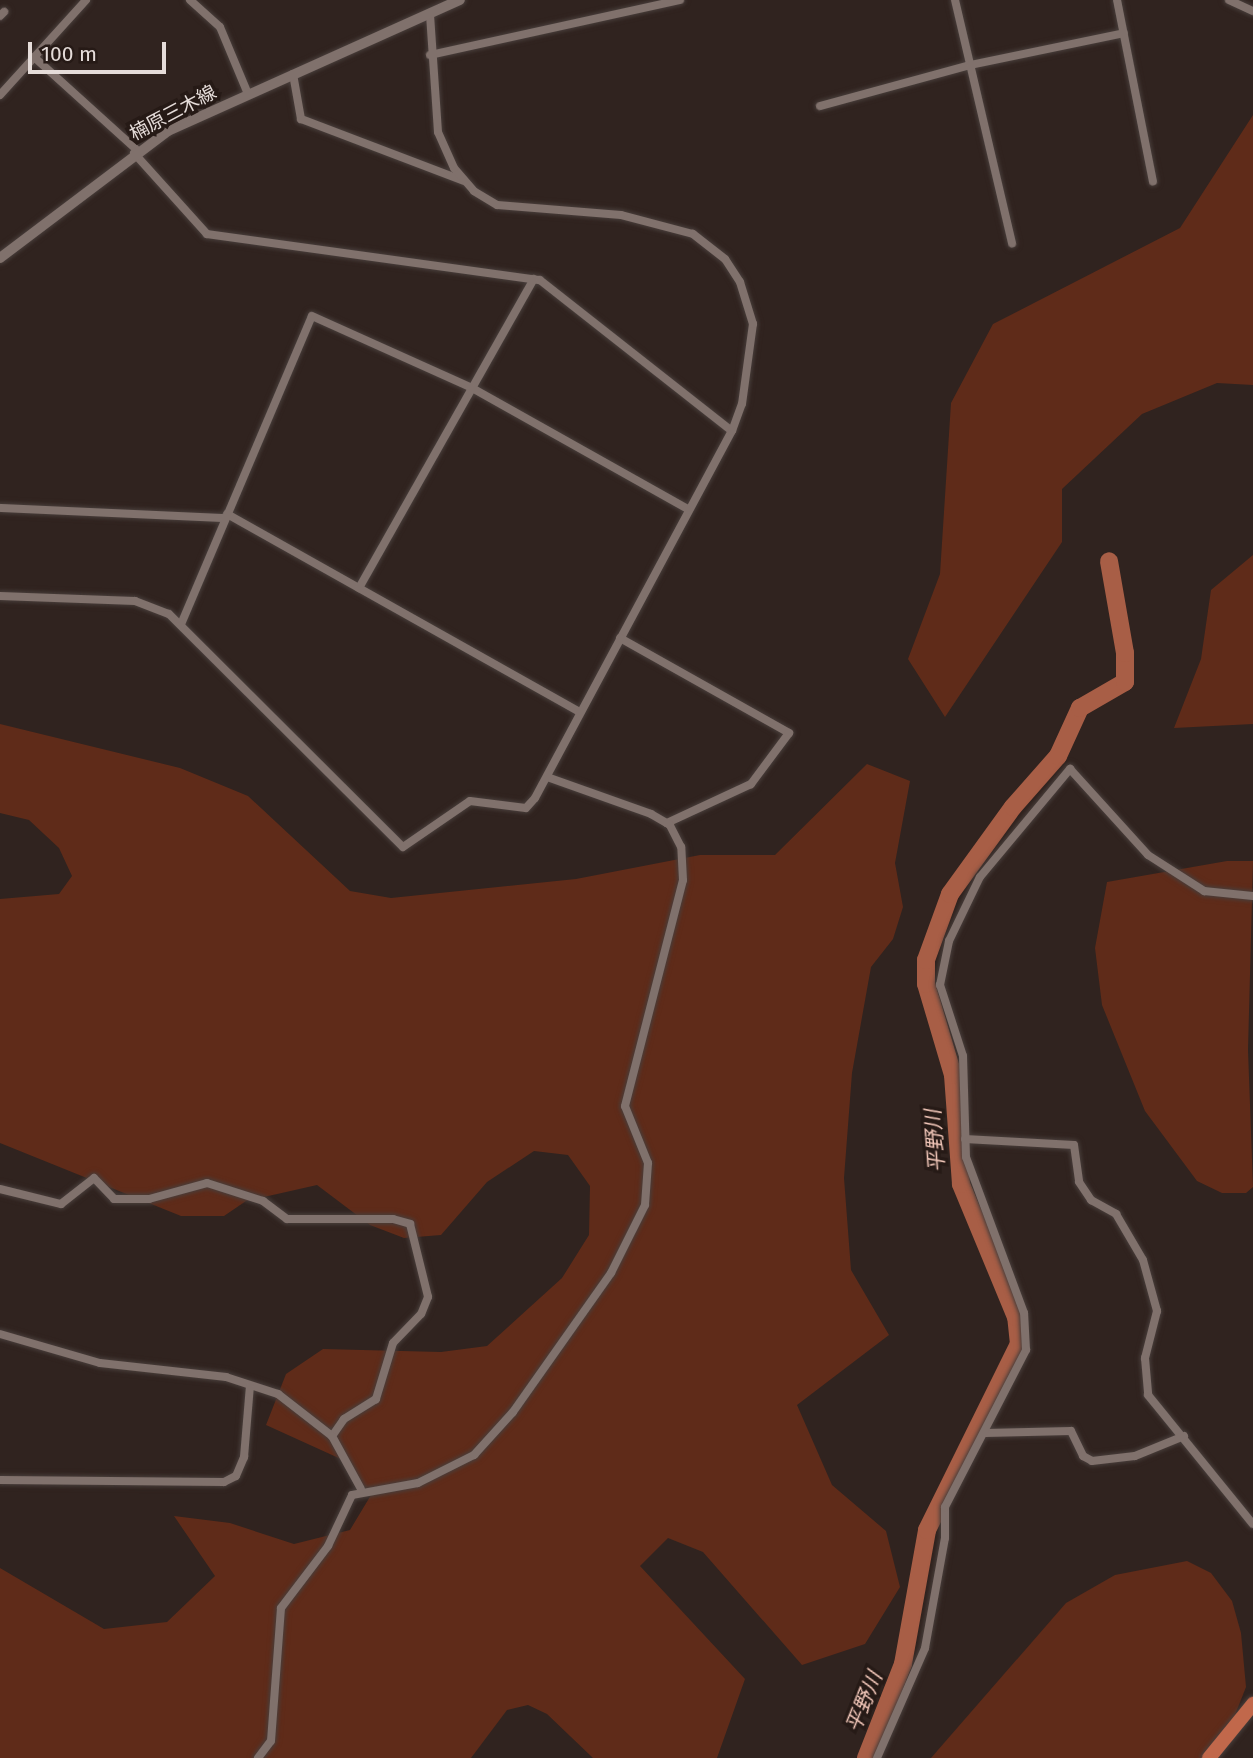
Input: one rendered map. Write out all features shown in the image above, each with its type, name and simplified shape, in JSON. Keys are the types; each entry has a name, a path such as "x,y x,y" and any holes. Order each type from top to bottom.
{"highway":[{"path":"1209,1758 1253,1704"}],"main road":[{"name":"楠原三木線","path":"0,258 136,152 248,94 460,0"}],"street":[{"path":"0,96 86,0"},
{"path":"190,0 219,27 248,94"},
{"path":"430,55 680,0"},
{"path":"955,0 1012,243"},
{"path":"1117,0 1153,181"},
{"path":"1229,0 1253,11"},
{"path":"430,14 430,55 438,132 466,182"},
{"path":"820,106 970,65 1124,33"},
{"path":"34,57 136,152 206,234 534,279 732,431"},
{"path":"0,596 135,601 182,622 403,847 470,801 527,808 547,777 732,431 742,404 752,324 740,282 710,245 652,220 497,205 466,182 302,119 293,74"},
{"path":"359,588 534,279"},
{"path":"182,622 312,316 472,388 688,509"},
{"path":"0,508 225,516 580,712"},
{"path":"620,638 789,733 751,784 667,823"},
{"path":"877,1758 925,1648 945,1538 945,1507 1021,1363 1027,1329 968,1169 963,1055 940,985 940,967 980,877 1070,769 1148,855 1204,891 1253,896"},
{"path":"258,1758 271,1741 281,1608 328,1546 352,1495 361,1489 418,1483 474,1455 513,1412 635,1231 649,1174 625,1106 683,880 681,847 667,823 547,777"},
{"path":"965,1139 1074,1145 1079,1182 1091,1200 1116,1214 1143,1260 1157,1311 1145,1358 1148,1395 1253,1524"},
{"path":"0,1189 61,1204 94,1178 114,1199 149,1199 206,1183 263,1201 287,1219 393,1219 410,1224 428,1297 421,1314 393,1343 376,1399 344,1419 332,1436"},
{"path":"0,1334 100,1363 189,1371 278,1394 332,1436 361,1489"},
{"path":"0,1480 224,1482 236,1476 244,1457 250,1386"},
{"path":"985,1433 1071,1431 1083,1456 1092,1461 1135,1456 1184,1436"}],"shaded area":[{"path":"1253,115 1253,385 1217,383 1142,414 1062,489 1062,542 945,717 908,659 940,574 951,403 993,324 1180,228"},
{"path":"1253,555 1253,724 1174,728 1201,659 1211,590"},
{"path":"0,724 180,768 248,796 350,891 391,898 576,879 700,855 775,855 867,764 910,781 895,863 903,907 893,939 871,967 852,1073 844,1178 851,1270 889,1335 797,1405 832,1485 886,1531 900,1587 865,1644 802,1665 703,1552 668,1538 640,1566 745,1679 717,1758 593,1758 547,1714 528,1705 507,1710 471,1758 0,1758 0,1568 104,1629 167,1622 215,1576 174,1516 230,1523 294,1544 350,1530 371,1495 343,1460 266,1425 286,1374 323,1349 441,1352 487,1346 562,1278 589,1235 590,1186 568,1155 534,1151 487,1182 441,1235 404,1238 370,1225 317,1185 246,1201 224,1216 181,1216 0,1143 0,899 59,894 72,876 59,848 29,820 0,813"},
{"path":"1227,861 1253,861 1248,1050 1253,1187 1246,1193 1222,1193 1197,1181 1145,1111 1102,1005 1095,948 1107,882"},
{"path":"1187,1561 1211,1573 1232,1601 1241,1633 1246,1687 1218,1758 931,1758 1066,1603 1115,1575"}],"waterway":[{"name":"平野川","path":"866,1758 903,1664 927,1530 1019,1344 1016,1317 961,1184 953,1075 926,984 926,960 950,894 1013,807 1058,756 1080,708 1125,682 1125,653 1109,561"}]}
